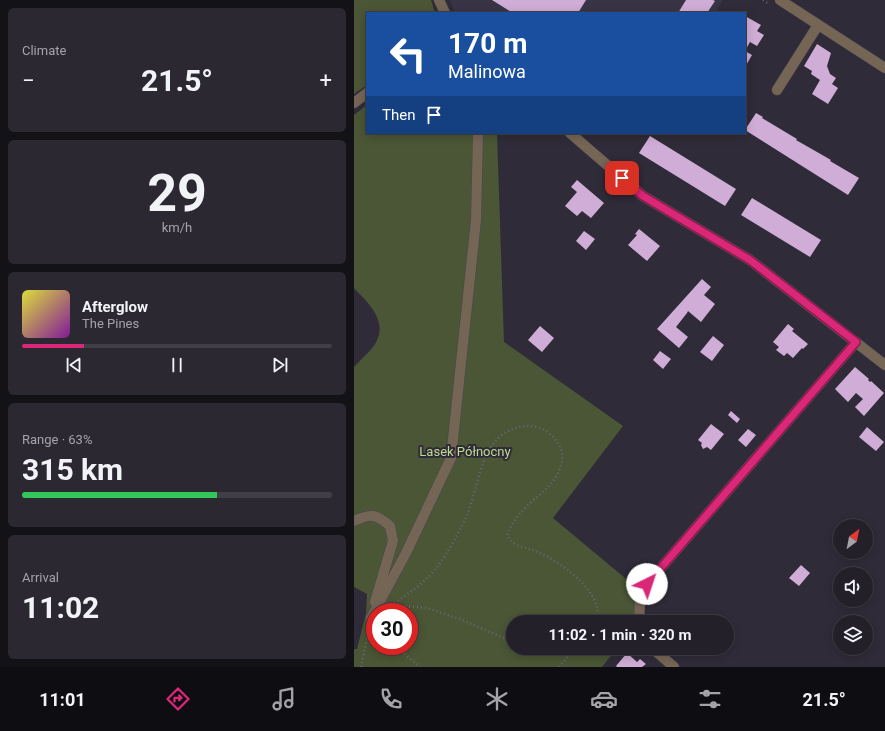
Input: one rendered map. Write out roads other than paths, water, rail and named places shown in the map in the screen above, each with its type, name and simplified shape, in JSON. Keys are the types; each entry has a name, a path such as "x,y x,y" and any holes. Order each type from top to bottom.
{"street":[{"path":"439,0 445,12"},
{"path":"780,0 885,68"},
{"path":"777,90 818,25"},
{"path":"354,103 366,94"},
{"path":"354,521 371,515 380,518 390,526 393,541 371,618 406,553 451,458 476,220 478,134"},
{"path":"571,134 643,196 750,260 885,365"},
{"path":"639,615 640,600 647,584 856,342"},
{"path":"660,655 674,667"}],"park label":[{"name":"Lasek Północny","path":"465,451"}]}
